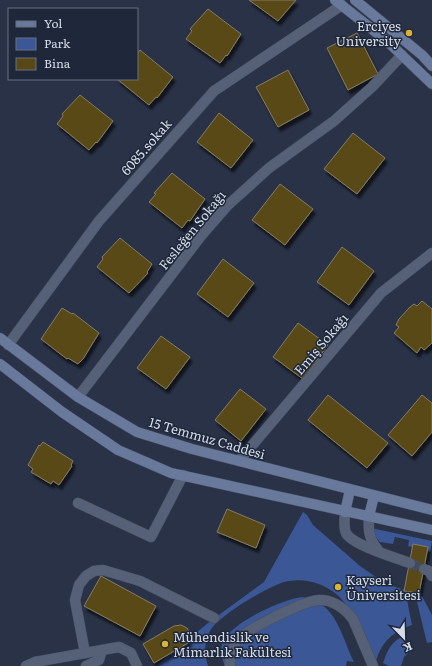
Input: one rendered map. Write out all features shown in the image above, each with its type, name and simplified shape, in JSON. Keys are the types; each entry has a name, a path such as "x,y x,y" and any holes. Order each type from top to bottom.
{"main road":[{"path":"355,0 422,55 432,66"},
{"path":"338,2 402,55 432,84"},
{"name":"15 Temmuz Caddesi","path":"4,341 78,397 137,432 192,449 432,510"},
{"path":"0,364 62,412 118,450 170,472 345,512 432,530"},
{"path":"345,512 350,490"},
{"path":"369,516 374,496"}],"street":[{"name":"6085.sokak","path":"4,341 99,221 214,90 338,2"},
{"name":"Fesleğen Sokağı","path":"78,397 201,236 228,205 269,168 334,121 372,87 402,55"},
{"name":"Emiş Sokağı","path":"239,461 381,293 432,253"},
{"path":"78,503 151,537 183,475"},
{"path":"345,512 344,526 349,537 358,543 410,563"},
{"path":"369,516 368,534 370,541 378,550"},
{"path":"424,569 429,571 432,576"},
{"path":"85,653 75,600 79,585 86,576 94,571 103,570 140,581 214,618"},
{"path":"230,666 233,648 246,633 305,603 320,600 338,605 349,614 353,619 373,666"},
{"path":"26,666 35,662 113,647 124,648 131,653 138,666"},
{"path":"86,666 99,660 102,650"}],"green space":[{"path":"303,512 307,515 313,525 360,566 386,584 405,590 412,625 389,638 381,648 376,661 353,615 335,593 325,586 314,582 295,580 281,583 259,594 223,617 208,635 205,652 208,666 156,666 208,623 264,582"},
{"path":"371,528 432,541 430,552 408,546 409,540 395,537 393,544 380,542 373,534"},
{"path":"422,596 432,615 432,642 427,643 416,598"},
{"path":"302,597 314,600 330,613 341,631 354,662 347,661 346,666 225,666 221,654 221,648 228,635 236,627 270,607"},
{"path":"403,636 411,650 404,657 401,666 389,666 383,663 390,647 395,641"}],"building":[{"path":"249,0 296,0 278,21"},
{"path":"208,9 241,34 227,56 226,55 220,63 186,39 192,31 190,29"},
{"path":"357,33 378,74 348,90 327,48"},
{"path":"140,50 173,77 157,98 156,97 149,105 118,80 138,80 138,53"},
{"path":"288,70 309,110 278,127 256,87"},
{"path":"80,95 113,121 97,143 96,142 89,150 57,124 63,116 62,114"},
{"path":"219,113 253,140 231,168 197,142"},
{"path":"353,133 385,158 357,194 324,169"},
{"path":"172,173 205,199 190,221 188,220 182,228 149,202 156,194 154,193"},
{"path":"280,184 313,209 285,245 252,220"},
{"path":"120,238 152,264 147,272 148,273 129,293 97,267 103,259 102,257"},
{"path":"342,247 374,271 349,305 317,282"},
{"path":"223,259 254,283 228,317 197,294"},
{"path":"422,301 432,309 432,343 424,350 421,347 417,353 394,333 399,327 396,325 399,319 414,304 417,306"},
{"path":"62,308 72,314 73,313 99,333 83,359 78,364 68,358 67,359 41,339"},
{"path":"298,323 328,345 303,379 273,357"},
{"path":"161,336 190,357 166,389 137,368"},
{"path":"240,389 266,409 241,441 215,420"},
{"path":"328,395 388,443 367,468 308,420"},
{"path":"422,395 432,403 432,432 412,456 388,435"},
{"path":"43,442 73,461 72,466 59,485 53,481 51,484 31,472 33,469 28,465 39,445 40,446"},
{"path":"227,509 265,525 256,548 217,532"},
{"path":"413,544 428,547 419,593 404,591"},
{"path":"101,576 156,606 140,636 84,606"},
{"name":"Mühendislik ve Mimarlık Fakültesi","path":"181,625 187,628 190,633 188,643 154,663 143,644 174,626"}],"tunnel":[{"path":"410,563 424,569"}],"place":[{"name":"Erciyes University","path":"409,33"},
{"name":"Kayseri Üniversitesi","path":"338,587"},
{"name":"Mühendislik ve Mimarlık Fakültesi","path":"165,644"}]}
